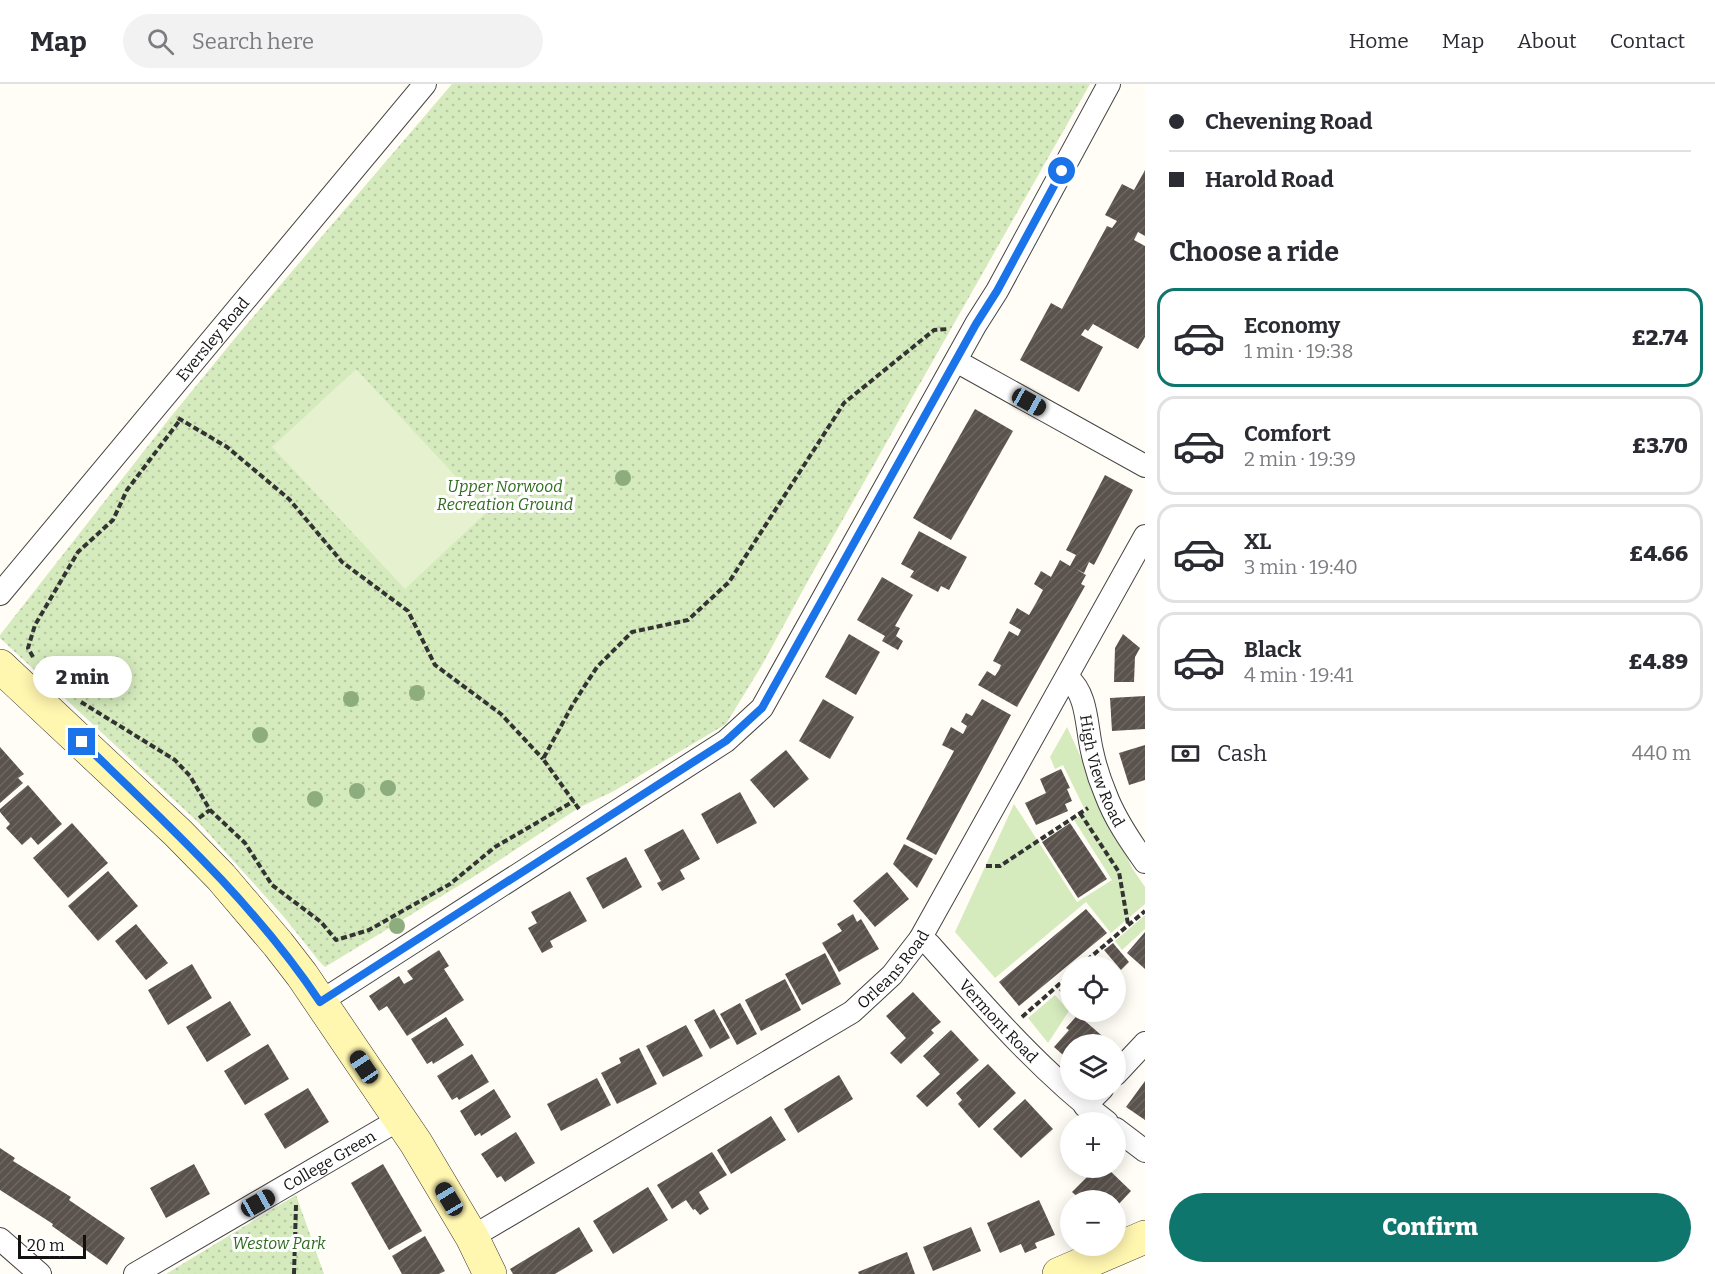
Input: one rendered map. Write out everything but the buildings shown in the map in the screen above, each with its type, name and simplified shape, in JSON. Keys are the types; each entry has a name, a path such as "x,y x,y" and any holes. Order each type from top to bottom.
{"street":[{"name":"Eversley Road","path":"0,594 424,84"},
{"path":"320,1002 726,741 762,708 997,291 1109,84"},
{"path":"956,361 1145,466"},
{"name":"Orleans Road","path":"472,1237 852,1012 892,975 920,939 1068,678 1145,536"},
{"path":"0,666 178,833 221,877 278,944 400,1119 472,1237 490,1274"},
{"name":"High View Road","path":"1068,678 1077,686 1092,751 1106,796 1123,830 1145,862"},
{"name":"Vermont Road","path":"920,939 929,944 1006,1031 1093,1112"},
{"path":"1126,1063 1145,1043"},
{"path":"1085,1106 1091,1100"},
{"name":"College Green","path":"135,1274 400,1119"},
{"path":"1126,1136 1145,1150"},
{"path":"1059,1274 1145,1237"},
{"path":"0,1239 40,1274"}],"path":[{"path":"543,759 573,704 597,667 632,632 688,620 729,582 844,403 934,330 958,327"},
{"path":"162,400 180,420 227,447 289,499 342,561 408,611 435,665 501,714 543,759 581,813"},
{"path":"38,665 28,648 35,625 52,595 78,552 113,520 127,490 180,420"},
{"path":"75,700 175,760 190,776 210,810 244,843 272,885 321,922 336,940 369,930 440,889 495,847 574,801"},
{"path":"983,866 1000,866 1106,796"},
{"path":"1080,813 1119,872 1128,924"},
{"path":"1091,956 1145,910"},
{"path":"1006,1031 1060,984"},
{"path":"291,1184 296,1207 294,1274"}],"green space":[{"name":"Upper Norwood Recreation Ground","path":"452,84 1090,84 762,665 726,724 614,791 580,807 486,869 325,967 284,917 200,824 0,638 0,635 236,337"},
{"path":"356,369 488,511 405,589 272,447"},
{"path":"1067,727 1132,868 1145,887 1145,904 1111,933 1086,902 995,978 955,932 1014,804 1077,902 1112,880 1074,820 1086,812 1063,765 1055,769 1050,757"},
{"path":"1145,915 1145,929 1122,950 1115,941"},
{"path":"1055,995 1060,1001 1062,1022 1048,1043 1028,1018"},
{"name":"Westow Park","path":"296,1195 324,1274 166,1274"}],"route":[{"path":"82,742 221,877 278,944 320,1002 726,741 762,708 1062,171"}]}
